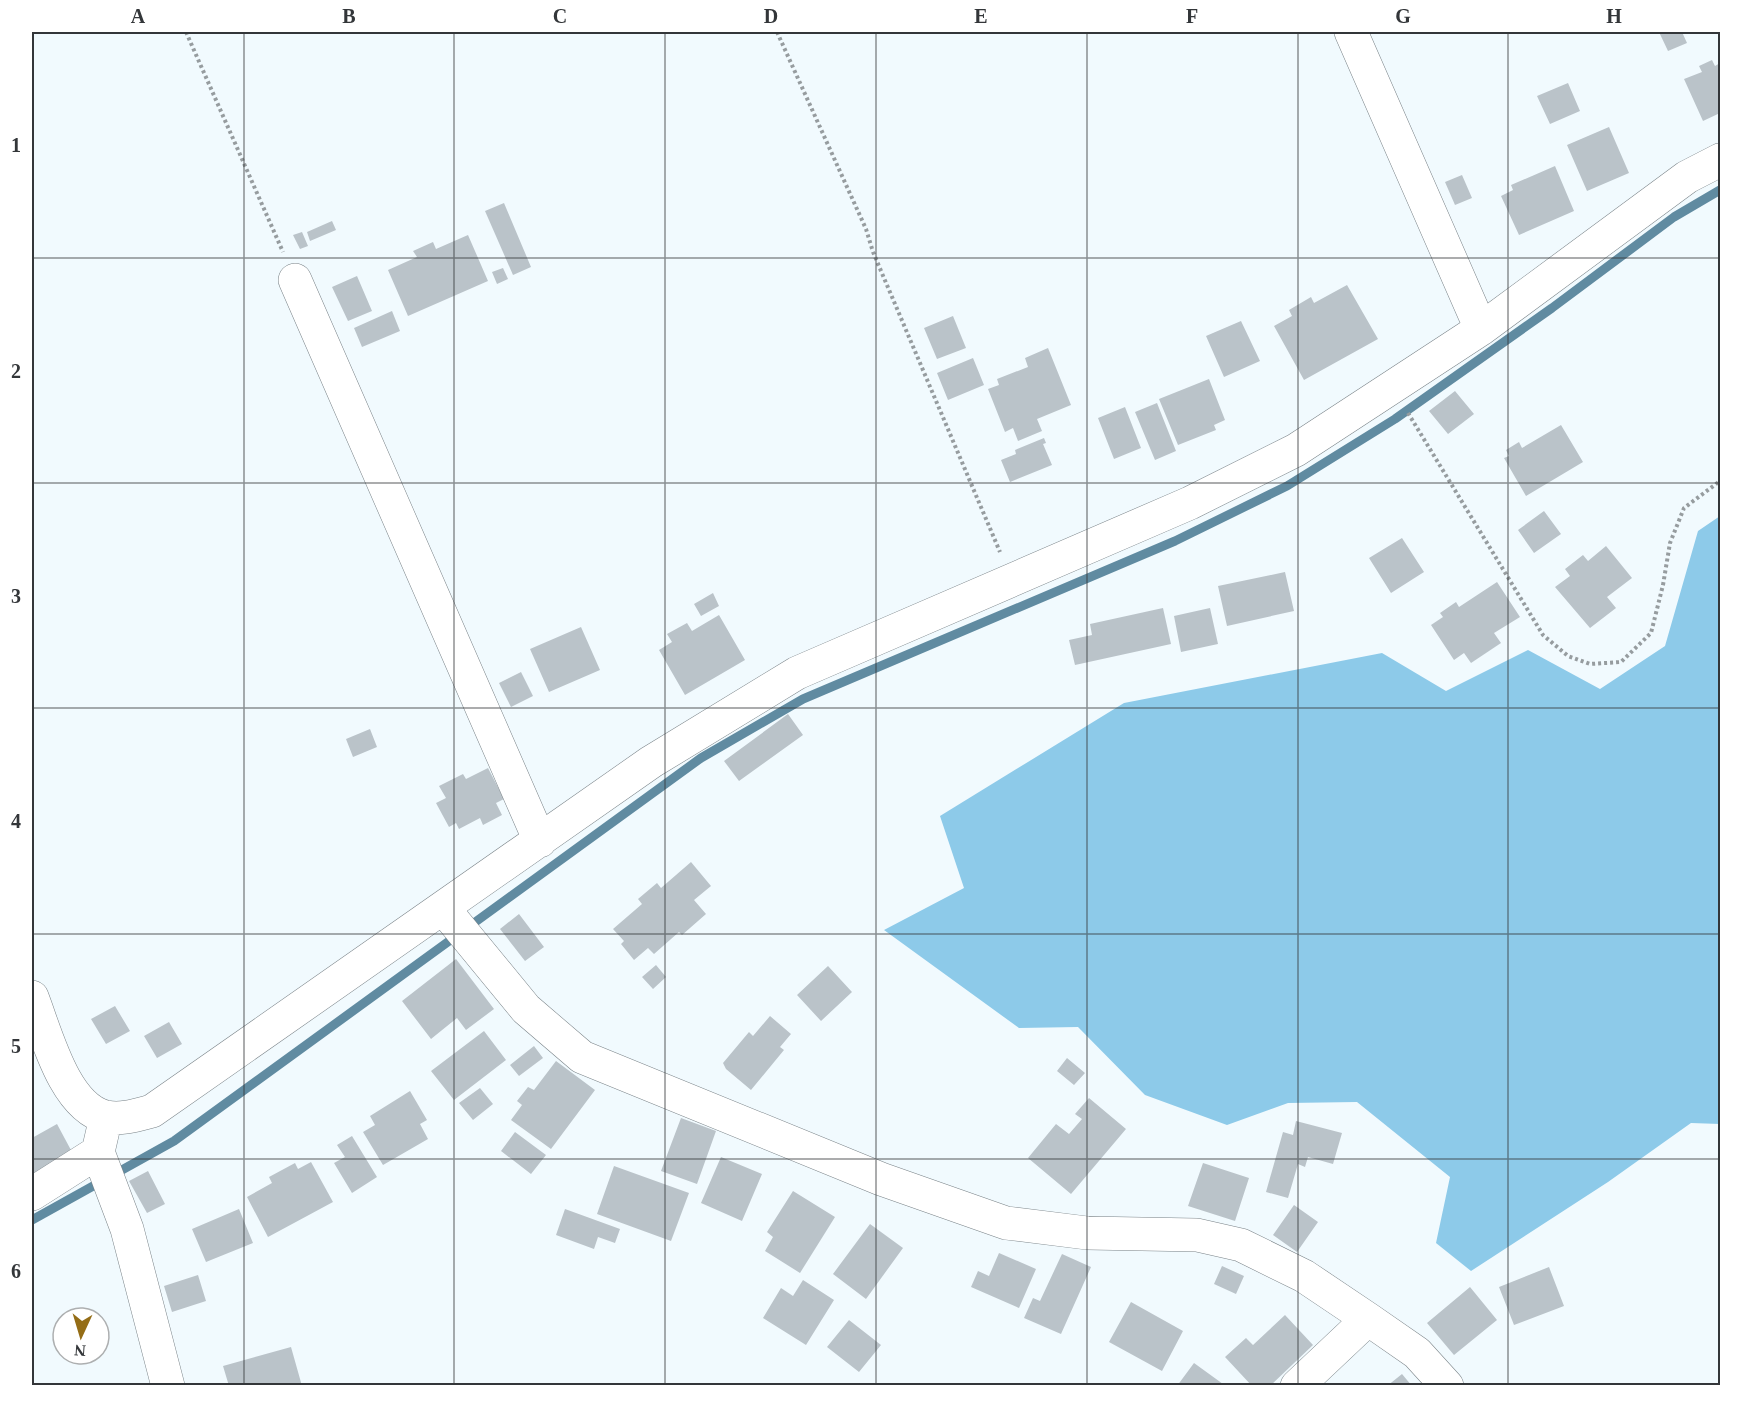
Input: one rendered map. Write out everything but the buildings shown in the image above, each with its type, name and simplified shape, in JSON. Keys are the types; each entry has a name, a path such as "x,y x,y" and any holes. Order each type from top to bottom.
{"street":[{"path":"1351,32 1480,329"},
{"path":"32,997 68,1086 86,1108 106,1117 128,1118 152,1111 651,762 797,673 1190,504 1296,450 1480,329 1687,177 1720,160"},
{"path":"295,280 540,841"},
{"path":"443,908 526,1009 582,1057 870,1174 1006,1223 1087,1233 1197,1235 1241,1245 1304,1276 1368,1319 1417,1353 1447,1386"},
{"path":"106,1117 98,1152 127,1229 168,1386"},
{"path":"32,1194 98,1152"},
{"path":"1297,1386 1368,1319"}],"path":[{"path":"186,32 295,280"},
{"path":"777,32 866,229 873,252 1011,580"},
{"path":"1392,387 1543,635 1568,656 1590,664 1621,662 1651,633 1663,585 1670,543 1684,508 1720,481"}],"shaded area":[{"path":"1720,516 1720,1124 1691,1123 1608,1182 1471,1271 1436,1243 1450,1177 1357,1102 1288,1103 1227,1125 1145,1095 1078,1027 1019,1028 884,930 964,888 940,816 1124,703 1382,653 1446,691 1528,650 1600,689 1665,646 1698,531"}],"waterway":[{"path":"32,1220 174,1141 701,758 803,699 1175,541 1287,486 1395,419 1552,308 1674,217 1720,190"}]}
